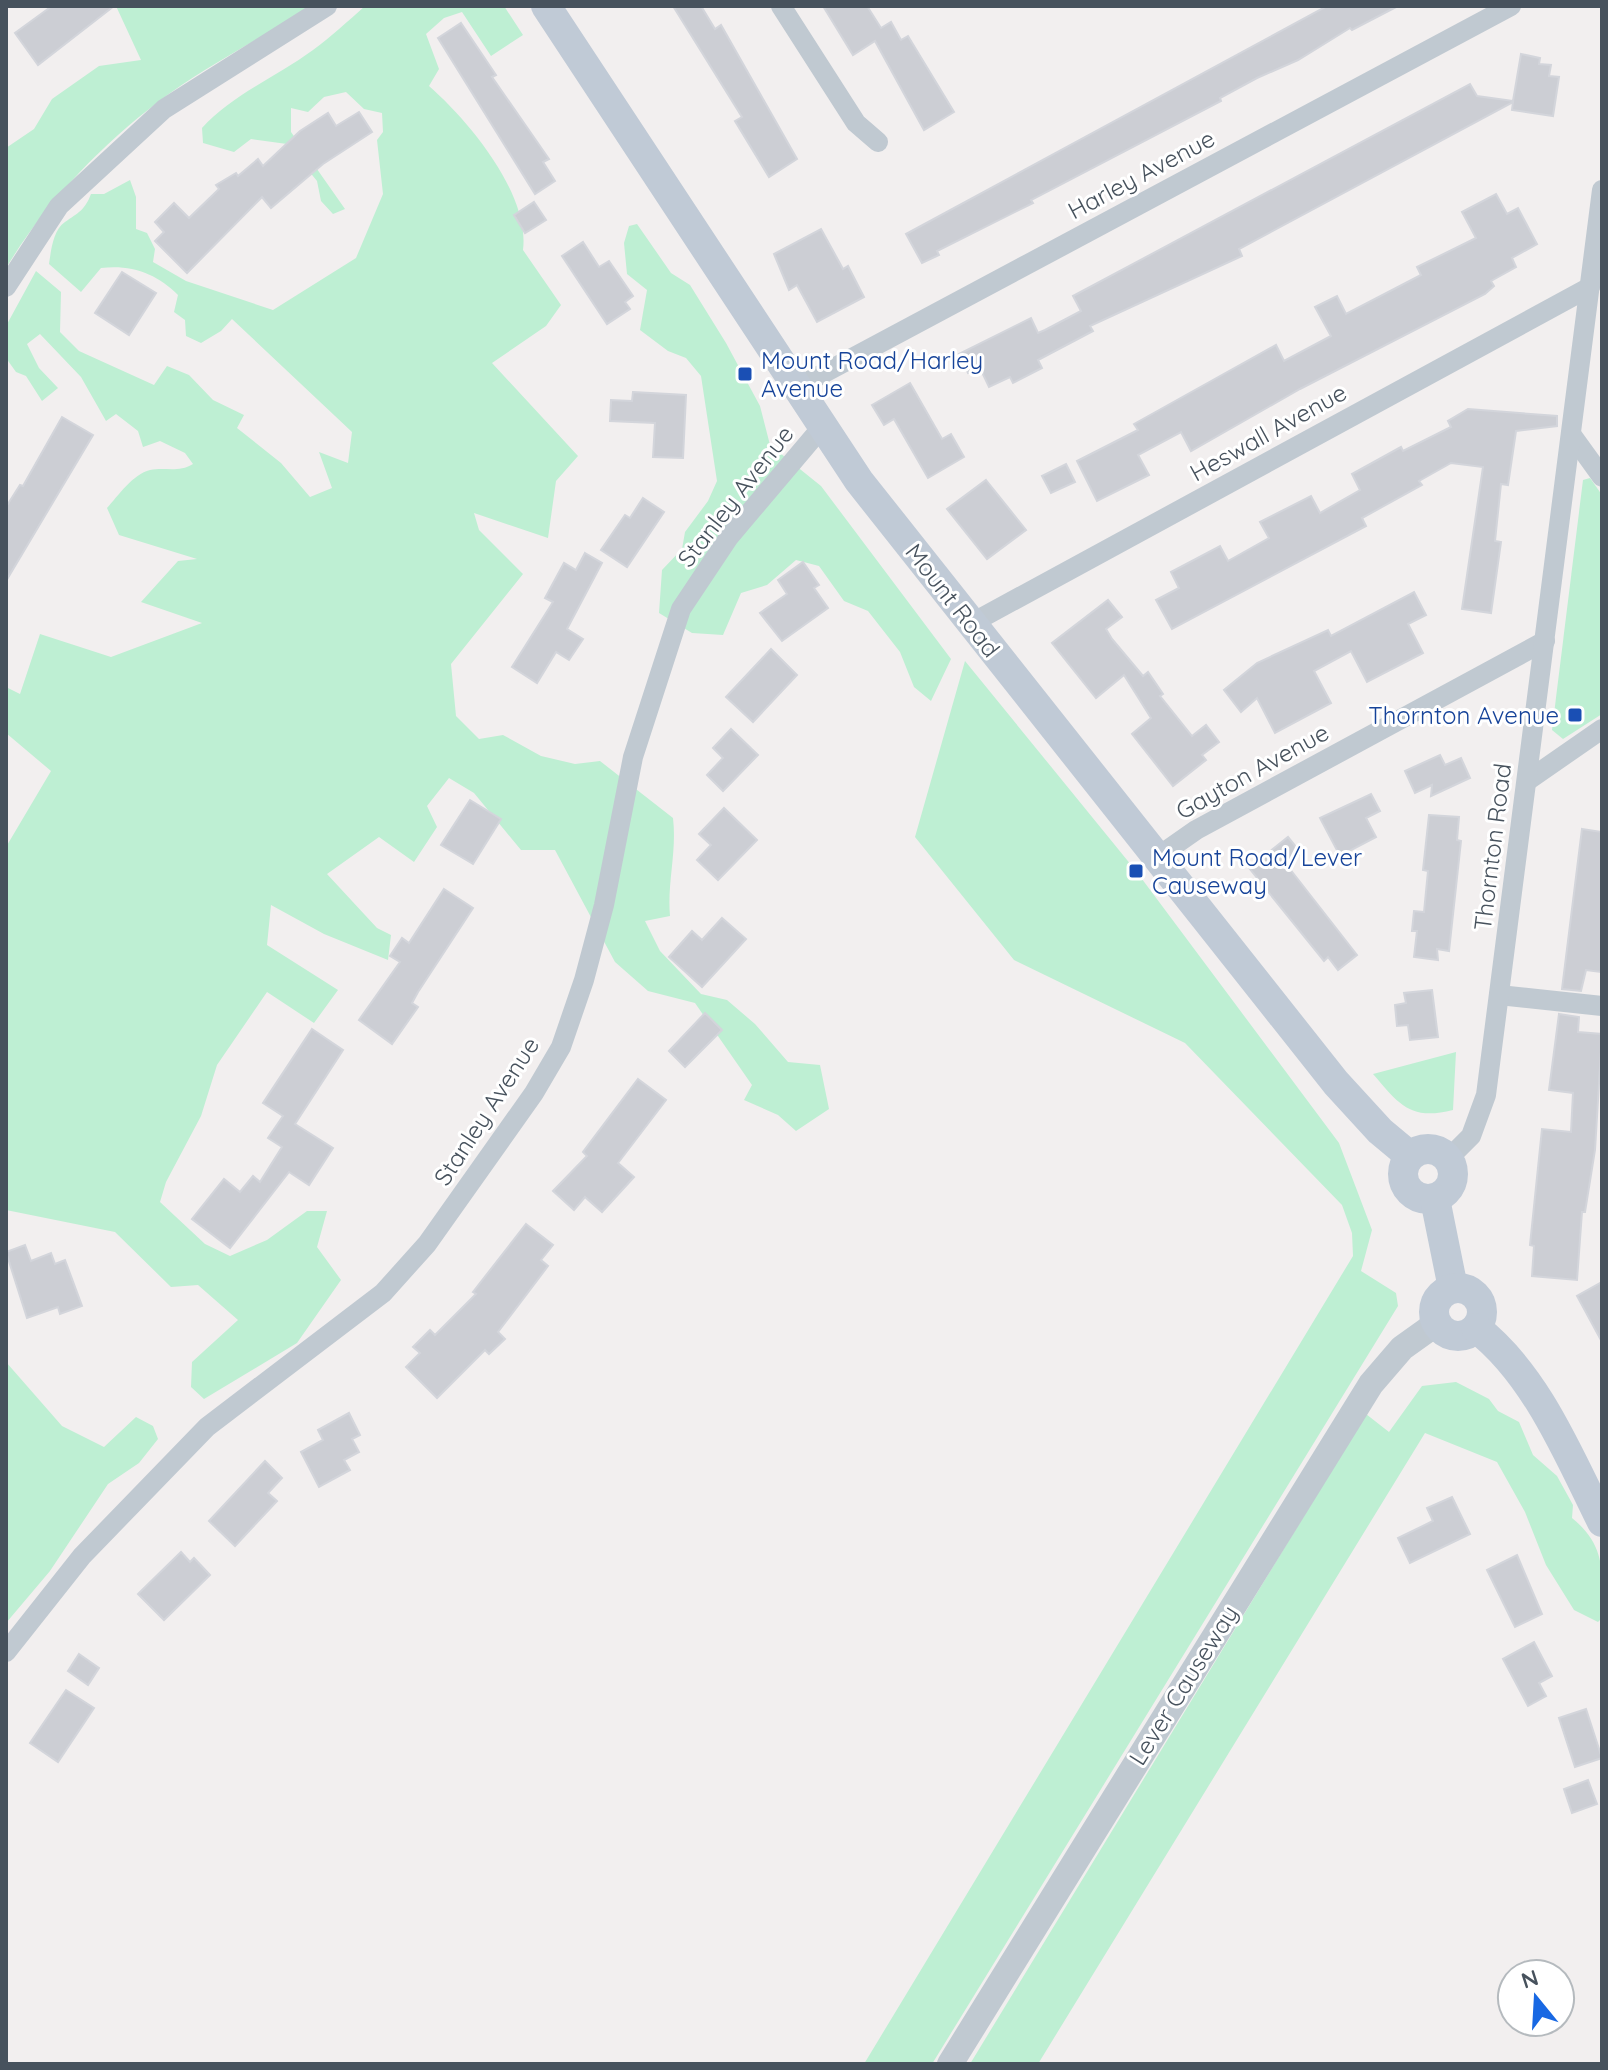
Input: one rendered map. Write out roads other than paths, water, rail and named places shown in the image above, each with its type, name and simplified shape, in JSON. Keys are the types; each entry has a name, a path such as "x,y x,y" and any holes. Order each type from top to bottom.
{"main road":[{"name":"Mount Road","path":"546,6 859,481 1336,1083 1380,1131 1410,1156"},
{"path":"1434,1149 1448,1159 1453,1174 1451,1183 1435,1199 1418,1197 1406,1188 1402,1172 1410,1156 1417,1151 1434,1149"},
{"path":"1435,1199 1453,1288"},
{"path":"1453,1288 1468,1289 1479,1299 1483,1314 1476,1328 1456,1336 1437,1323 1436,1302 1453,1288"},
{"path":"1476,1328 1513,1361 1563,1446 1602,1522"}],"street":[{"path":"6,287 59,206 164,109 327,6"},
{"path":"781,6 856,123 878,142"},
{"name":"Harley Avenue","path":"796,388 1511,6"},
{"name":"Thornton Road","path":"1448,1159 1471,1136 1486,1095 1590,287 1598,256 1602,190"},
{"name":"Heswall Avenue","path":"972,623 1590,287"},
{"name":"Stanley Avenue","path":"6,1652 82,1556 207,1427 383,1293 427,1244 534,1093 561,1047 584,980 604,905 633,757 681,609 729,537 822,427"},
{"path":"1571,434 1602,477"},
{"name":"Gayton Avenue","path":"1156,858 1196,830 1545,641"},
{"path":"1527,781 1602,729"},
{"path":"1499,995 1602,1006"},
{"name":"Lever Causeway","path":"950,2064 1371,1384 1402,1348 1437,1323"}],"place":[{"name":"Mount Road/Harley Avenue","path":"745,374"},
{"name":"Thornton Avenue","path":"1575,715"},
{"name":"Mount Road/Lever Causeway","path":"1136,871"}]}
